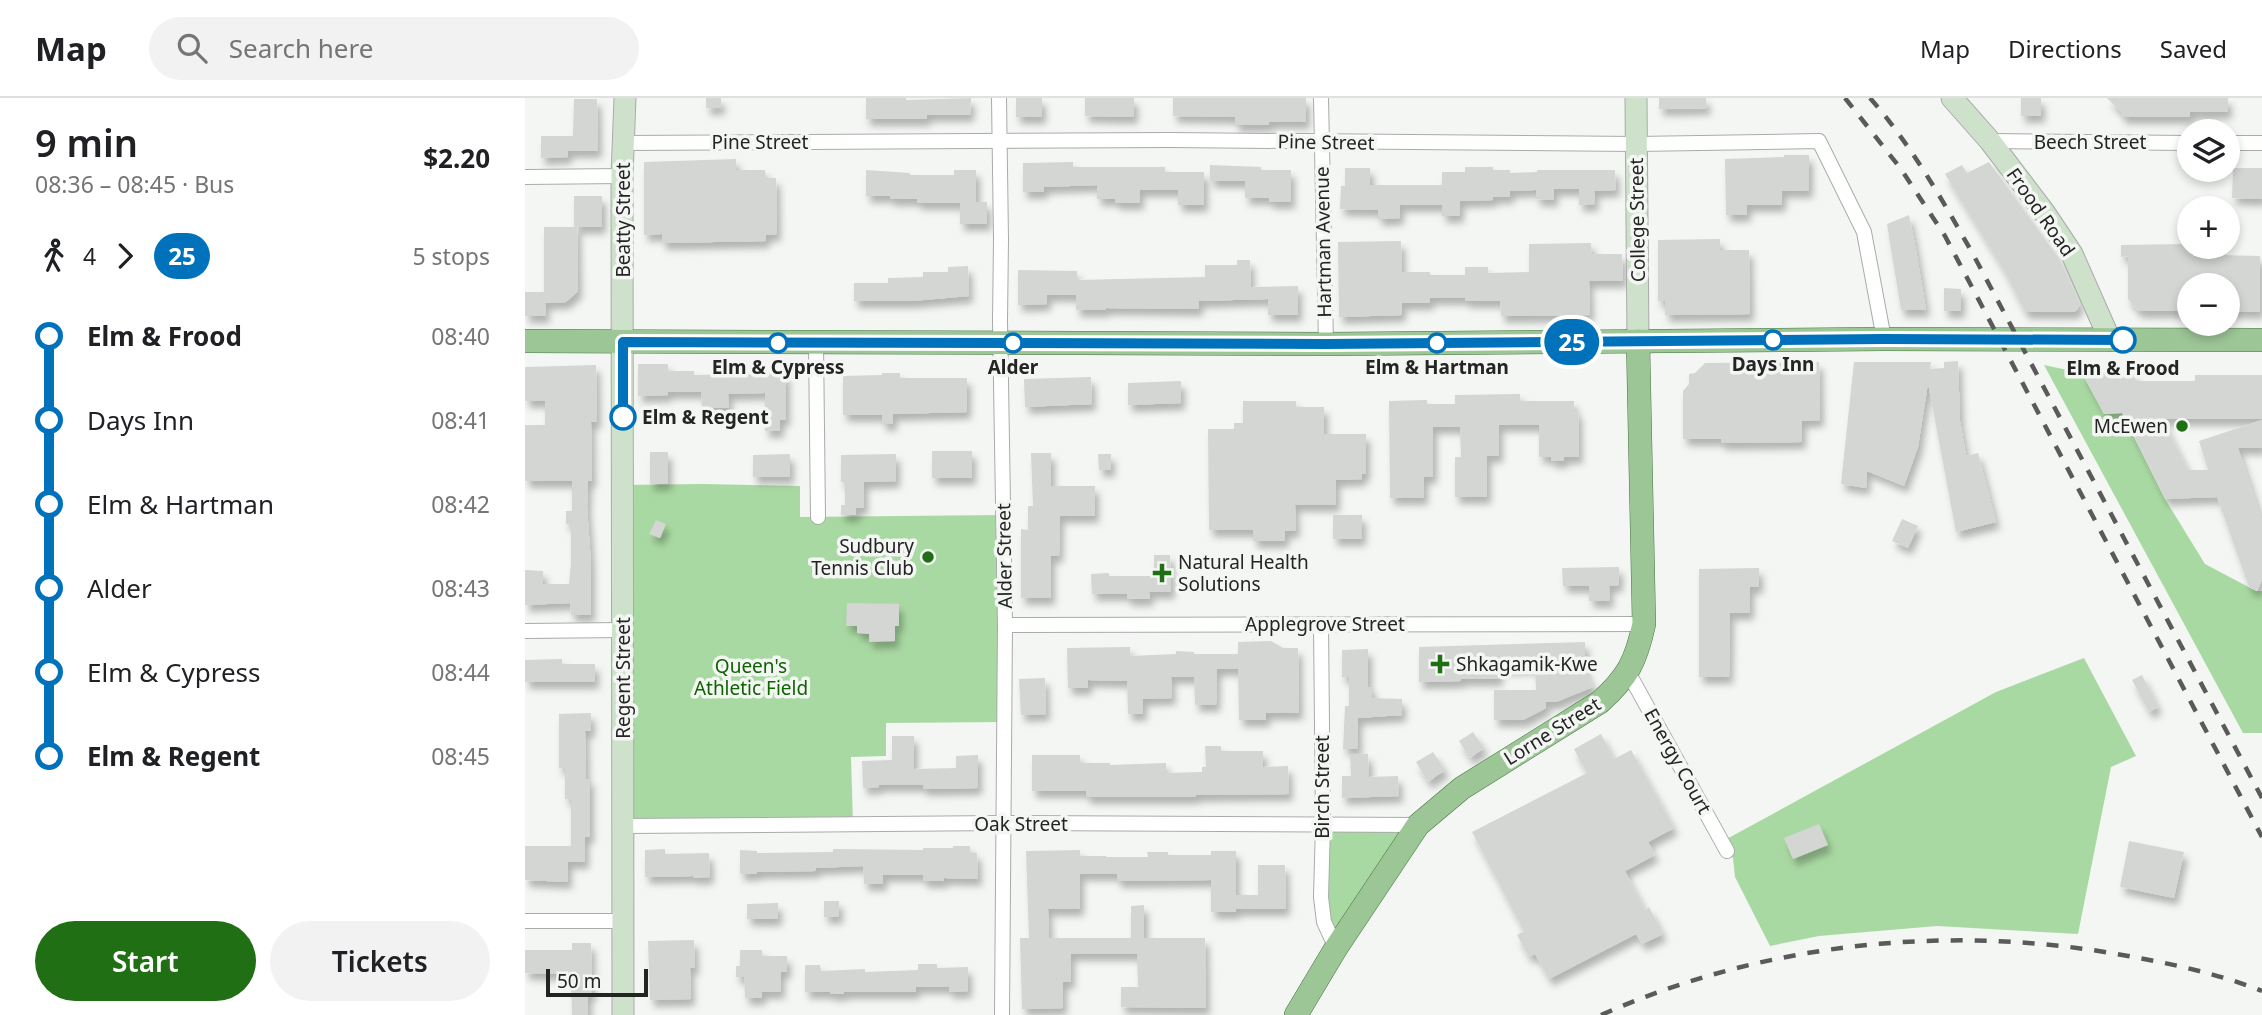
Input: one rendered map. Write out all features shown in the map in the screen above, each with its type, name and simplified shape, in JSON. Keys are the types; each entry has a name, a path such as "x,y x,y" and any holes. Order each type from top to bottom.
{"main road":[{"path":"525,341 1326,344 1884,339 2262,340"},
{"name":"Lorne Street","path":"1296,1015 1336,948 1418,825 1462,788 1600,702 1628,672 1637,655 1644,624 1638,341"}],"street":[{"name":"Beatty Street","path":"623,342 622,176 625,98"},
{"name":"Alder Street","path":"999,98 1005,625 1002,1015"},
{"name":"Hartman Avenue","path":"1321,98 1326,344"},
{"name":"College Street","path":"1636,98 1638,341"},
{"name":"Frood Road","path":"1952,98 1990,141 2072,254 2111,340"},
{"name":"Pine Street","path":"623,143 999,141 1636,144 1819,141 1864,232 1884,339"},
{"name":"Beech Street","path":"1990,141 2177,143"},
{"path":"2240,143 2262,143"},
{"path":"525,177 622,176"},
{"name":"Regent Street","path":"623,342 623,1015"},
{"path":"816,343 818,517"},
{"name":"Birch Street","path":"1321,624 1322,913 1336,948"},
{"name":"Applegrove Street","path":"1005,625 1644,624"},
{"path":"525,631 623,630"},
{"name":"Energy Court","path":"1628,672 1727,851"},
{"name":"Oak Street","path":"623,826 1004,823 1418,825"},
{"path":"525,921 623,921"}],"green space":[{"path":"2044,365 2082,373 2104,414 2122,413 2165,499 2205,564 2256,591 2262,591 2262,733 2243,733"},
{"name":"Queen's Athletic Field","path":"621,485 800,486 800,517 1001,515 1004,722 886,723 886,756 851,757 853,824 621,825"},
{"path":"2084,658 2136,756 2111,767 2078,934 1937,926 1819,936 1770,946 1735,877 1733,858 1723,841 1996,692"},
{"path":"1324,823 1417,824 1337,948 1322,897"}],"building":[{"path":"706,98 721,98 721,108 706,108"},
{"path":"866,98 971,98 970,115 927,115 927,119 866,119"},
{"path":"1016,98 1042,98 1042,117 1016,117"},
{"path":"1085,98 1134,98 1134,117 1085,116"},
{"path":"1173,98 1306,98 1306,122 1235,125 1235,117 1173,116"},
{"path":"1659,98 1706,98 1707,108 1659,109"},
{"path":"2021,98 2041,98 2041,116 2021,116"},
{"path":"2107,98 2228,98 2228,112 2190,112 2190,117 2121,117 2121,112"},
{"path":"574,99 597,99 598,151 568,151 568,157 541,158 541,136 573,136"},
{"path":"1809,155 1809,191 1782,191 1782,205 1747,205 1747,215 1726,215 1725,159"},
{"path":"736,159 736,170 765,170 766,178 776,178 777,234 766,235 766,241 662,243 662,234 644,235 644,162"},
{"path":"1073,162 1073,167 1165,167 1165,172 1204,172 1204,205 1178,205 1178,190 1140,190 1140,203 1115,203 1115,199 1097,199 1097,185 1044,187 1044,192 1023,192 1023,163"},
{"path":"1989,162 2060,260 2080,304 2074,312 2025,312 2004,270 1945,174 1962,165 1967,173"},
{"path":"1210,165 1291,170 1291,202 1245,198 1245,181 1210,181"},
{"path":"1465,167 1493,167 1493,170 1510,170 1510,173 1537,170 1615,170 1616,190 1594,191 1595,204 1579,205 1579,189 1554,189 1554,200 1536,199 1536,190 1510,191 1510,197 1460,201 1460,216 1442,216 1442,205 1400,205 1400,218 1378,219 1378,210 1340,209 1341,186 1345,186 1345,168 1370,168 1370,185 1442,185 1442,172 1465,172"},
{"path":"2240,168 2262,168 2262,199 2232,196 2233,182 2240,182"},
{"path":"866,170 910,175 954,175 954,170 976,170 976,202 987,202 987,224 960,224 960,203 917,203 917,199 866,196"},
{"path":"574,196 602,196 602,227 577,227 578,291 566,302 545,303 546,316 525,316 525,292 544,292 544,227 574,227"},
{"path":"1909,215 1926,310 1901,310 1887,224"},
{"path":"1720,239 1720,250 1749,250 1750,314 1665,315 1665,301 1658,301 1658,240"},
{"path":"1401,241 1402,272 1430,272 1430,275 1465,275 1465,267 1488,267 1488,273 1529,272 1529,244 1591,243 1592,254 1622,254 1623,281 1589,281 1590,315 1501,316 1500,301 1430,298 1430,303 1402,303 1402,315 1339,317 1338,242"},
{"path":"2177,244 2177,259 2240,259 2240,256 2260,256 2260,312 2240,311 2240,273 2177,273 2177,311 2138,311 2128,299 2128,256 2121,257 2121,245"},
{"path":"1237,260 1250,260 1251,287 1298,286 1298,315 1268,315 1268,299 1199,301 1199,309 1076,310 1076,295 1047,295 1047,304 1018,305 1018,270 1077,271 1077,280 1205,277 1205,265 1237,265"},
{"path":"968,266 969,296 912,301 854,301 854,283 888,283 888,278 923,277 923,272 948,272 948,267"},
{"path":"1944,288 1961,289 1961,311 1944,311"},
{"path":"1958,361 1960,421 1966,456 1978,453 1996,522 1956,532 1928,383 1918,447 1904,486 1867,471 1866,488 1841,484 1854,362 1931,362 1930,369 1944,368 1944,362"},
{"path":"1819,362 1820,420 1802,421 1802,442 1721,443 1721,439 1683,439 1683,391 1689,384 1689,374 1695,373 1705,363"},
{"path":"638,364 668,364 668,371 694,371 694,375 786,373 786,419 780,420 780,431 765,431 765,393 728,394 729,408 702,408 701,392 638,396"},
{"path":"596,365 597,422 591,422 592,481 588,481 587,507 591,615 571,615 570,603 525,605 525,570 543,571 543,584 569,584 571,524 566,524 566,511 572,511 572,481 525,481 525,425 545,425 545,401 525,401 525,367"},
{"path":"900,373 900,378 967,378 967,412 893,414 893,424 882,424 882,415 843,415 843,376"},
{"path":"2082,373 2135,373 2135,381 2195,381 2195,375 2262,375 2262,419 2162,419 2188,470 2208,470 2199,441 2262,420 2262,448 2238,448 2262,521 2262,580 2257,591 2249,587 2217,497 2165,499 2122,413 2104,414"},
{"path":"1091,377 1092,404 1025,407 1024,379"},
{"path":"1181,381 1181,403 1128,405 1128,383"},
{"path":"1520,394 1520,401 1574,401 1574,411 1578,411 1579,457 1564,457 1564,461 1551,461 1551,457 1539,457 1539,425 1499,425 1499,456 1487,456 1487,497 1455,497 1455,457 1461,457 1460,427 1433,427 1433,477 1424,477 1424,498 1390,498 1389,401 1427,400 1427,404 1455,404 1455,395"},
{"path":"1243,401 1296,401 1296,407 1324,407 1324,434 1366,434 1366,474 1362,474 1362,479 1336,480 1336,505 1295,505 1296,531 1285,531 1285,541 1253,541 1253,530 1209,530 1208,429 1234,429 1234,423 1243,423"},
{"path":"932,451 972,451 972,478 932,478"},
{"path":"650,452 668,452 668,483 650,484"},
{"path":"1031,453 1051,453 1051,486 1095,486 1095,516 1060,516 1059,556 1051,556 1051,598 1021,598 1021,529 1028,530 1028,506 1033,506"},
{"path":"790,454 790,477 753,477 753,455"},
{"path":"896,454 896,481 864,482 864,508 856,508 856,515 841,515 841,505 845,505 845,482 841,482 841,455"},
{"path":"1098,454 1111,454 1111,470 1099,470"},
{"path":"1333,515 1362,515 1362,539 1333,539"},
{"path":"1902,519 1918,526 1908,548 1892,541"},
{"path":"656,520 666,524 660,538 649,534"},
{"path":"1154,555 1170,555 1171,592 1149,592 1150,599 1127,599 1127,594 1092,594 1091,574 1154,576"},
{"path":"1619,567 1619,585 1609,586 1610,601 1589,601 1589,586 1563,586 1562,568"},
{"path":"1759,568 1759,587 1750,587 1750,613 1730,613 1729,677 1699,677 1699,569"},
{"path":"847,603 899,604 899,626 895,626 895,641 869,642 869,634 857,633 857,626 846,626"},
{"path":"1271,641 1283,648 1298,648 1299,713 1266,713 1266,720 1239,720 1238,669 1217,669 1216,705 1195,705 1194,677 1171,677 1172,698 1143,699 1143,714 1128,714 1127,681 1088,680 1088,688 1068,688 1067,648 1130,647 1130,656 1176,654 1176,651 1194,654 1238,654 1238,642"},
{"path":"1585,642 1585,669 1593,687 1556,702 1546,702 1546,708 1523,720 1494,720 1494,690 1536,690 1535,667 1499,668 1499,679 1419,682 1419,647"},
{"path":"1368,649 1368,687 1372,687 1372,698 1402,699 1402,715 1358,718 1358,749 1343,749 1345,706 1349,706 1349,677 1342,677 1342,650"},
{"path":"562,659 562,664 595,664 595,682 525,682 525,660"},
{"path":"2142,675 2158,707 2149,712 2132,680"},
{"path":"1045,678 1046,714 1021,715 1019,679"},
{"path":"591,713 591,731 585,731 586,779 590,779 590,837 585,837 585,862 568,862 568,882 525,880 525,846 571,846 571,799 565,799 565,768 559,768 559,714"},
{"path":"1473,732 1484,748 1470,758 1459,741"},
{"path":"1601,734 1614,759 1631,750 1674,828 1648,842 1655,855 1625,871 1645,910 1649,907 1663,934 1642,944 1636,934 1549,979 1535,954 1529,957 1517,935 1524,931 1472,832 1587,773 1574,749"},
{"path":"892,736 914,736 914,769 956,768 956,756 978,755 978,788 923,789 923,785 879,785 863,788 862,761 892,760"},
{"path":"1205,746 1221,746 1221,751 1263,751 1263,767 1288,766 1289,794 1086,797 1086,791 1032,791 1032,755 1080,755 1080,763 1110,765 1166,763 1166,773 1202,772 1202,767 1206,767"},
{"path":"1433,752 1445,770 1428,782 1416,762"},
{"path":"1350,754 1368,754 1369,777 1398,776 1399,796 1342,798 1342,776 1351,776"},
{"path":"1819,824 1828,845 1793,859 1784,838"},
{"path":"2129,841 2184,852 2174,898 2120,887"},
{"path":"970,846 970,852 977,853 978,879 944,878 944,881 923,881 923,875 883,875 883,884 864,884 863,866 740,874 740,850 757,853 833,852 833,849 923,850"},
{"path":"665,849 665,854 709,853 710,877 645,877 645,850"},
{"path":"1080,850 1080,856 1106,857 1148,857 1147,852 1211,855 1211,851 1236,851 1236,895 1258,895 1258,865 1285,865 1286,909 1211,912 1211,880 1117,881 1117,874 1080,874 1080,909 1048,909 1049,938 1131,938 1131,906 1144,905 1144,938 1205,938 1206,1008 1121,1007 1121,987 1138,987 1137,954 1071,954 1071,982 1063,982 1063,1008 1022,1009 1020,938 1029,938 1026,851"},
{"path":"824,901 839,901 839,917 824,917"},
{"path":"778,903 778,919 747,919 747,904"},
{"path":"694,940 695,968 690,968 691,999 650,1000 648,941"},
{"path":"572,943 591,943 592,995 588,995 588,1015 572,1015 571,974 525,973 525,950 572,950"},
{"path":"740,950 762,950 762,956 787,956 787,972 781,972 781,992 762,992 762,998 745,998 744,977 736,977 736,966 740,966"},
{"path":"918,964 937,964 937,968 968,967 968,991 949,992 949,987 916,987 916,992 805,992 805,965 820,965 821,971 865,969 865,972 918,970"}],"railway":[{"path":"1845,98 1901,169 1945,236 2262,837"},
{"path":"1870,98 1939,194 1974,256 2262,798"},
{"path":"1601,1015 1664,990 1728,970 1860,946 1927,941 1994,941 2061,946 2162,962 2229,979 2262,991"}],"bus line":[{"name":"25","path":"623,417 623,342 1326,344 1884,339 2123,340"}],"place":[{"name":"Days Inn","path":"1773,340"},
{"name":"Elm & Frood","path":"2123,340"},
{"name":"Elm & Cypress","path":"778,343"},
{"name":"Alder","path":"1013,343"},
{"name":"Elm & Hartman","path":"1437,343"},
{"name":"Elm & Regent","path":"623,417"},
{"name":"McEwen","path":"2182,426"},
{"name":"Sudbury Tennis Club","path":"928,557"},
{"name":"Natural Health Solutions","path":"1162,573"},
{"name":"Shkagamik-Kwe","path":"1440,664"}]}
